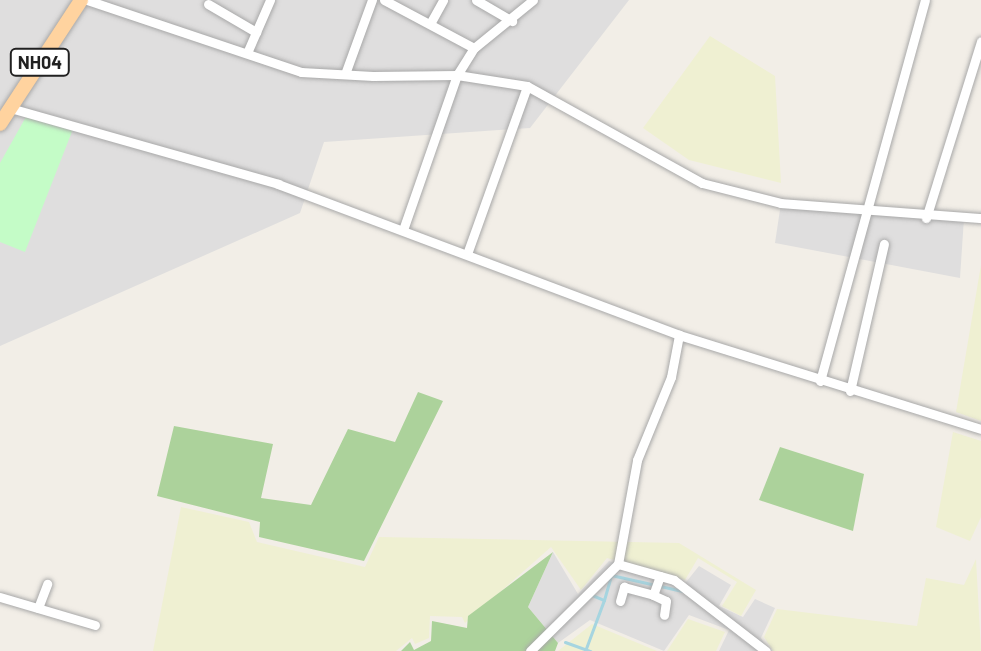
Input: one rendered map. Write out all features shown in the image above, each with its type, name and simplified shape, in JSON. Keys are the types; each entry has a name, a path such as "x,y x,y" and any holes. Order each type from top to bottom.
{"main road":[{"name":"NH04","path":"0,124 84,0"}],"street":[{"path":"84,0 301,72 457,75 527,86 702,183 863,212 926,218 981,218"},
{"path":"247,53 270,0"},
{"path":"345,74 372,0"},
{"path":"384,0 402,4 474,48"},
{"path":"431,22 443,0"},
{"path":"476,0 512,21"},
{"path":"404,227 457,75 474,48 512,21 533,0"},
{"path":"820,381 863,212 925,0"},
{"path":"208,4 256,32"},
{"path":"926,218 981,41"},
{"path":"467,254 527,86"},
{"path":"10,108 404,227 679,335 850,391 981,429"},
{"path":"850,391 884,244"},
{"path":"530,651 618,564 637,460 671,377 679,335"},
{"path":"618,564 660,576 718,607 766,651"},
{"path":"653,595 660,576"},
{"path":"38,608 47,584"},
{"path":"620,601 624,587 653,595 666,601 664,615"},
{"path":"0,597 95,625"}],"shaded area":[{"path":"0,0 629,0 530,128 324,142 300,213 0,346"},
{"path":"781,203 964,218 960,278 775,243"},
{"path":"553,552 578,594 609,561 683,586 699,566 731,585 719,606 743,617 755,599 775,608 761,638 769,651 719,651 729,630 689,615 664,651 590,620 558,643 528,607"}],"green space":[{"path":"710,36 775,76 781,183 689,160 643,128"},
{"path":"27,115 73,129 25,252 0,242 0,163"},
{"path":"981,265 981,421 956,412"},
{"path":"418,392 443,401 364,561 259,537 260,522 157,496 174,426 273,444 261,498 311,505 348,429 395,442"},
{"path":"953,432 981,441 981,517 970,541 936,527"},
{"path":"780,447 864,474 853,531 759,500"},
{"path":"181,507 249,522 257,542 365,567 379,537 679,543 756,590 741,616 722,606 737,582 698,558 685,580 607,558 581,590 551,547 465,623 462,617 430,616 429,638 415,644 412,638 396,651 153,651"},
{"path":"553,552 528,607 558,643 555,651 401,651 410,642 414,650 431,641 432,621 467,628 468,616"},
{"path":"976,559 981,651 773,651 764,637 777,609 917,626 926,578 964,585"},
{"path":"688,619 725,632 716,651 667,651"},
{"path":"592,624 657,651 558,651"}],"waterway":[{"path":"592,595 604,600 611,575 682,591"},
{"path":"585,651 604,600"},
{"path":"565,642 590,651"}]}
